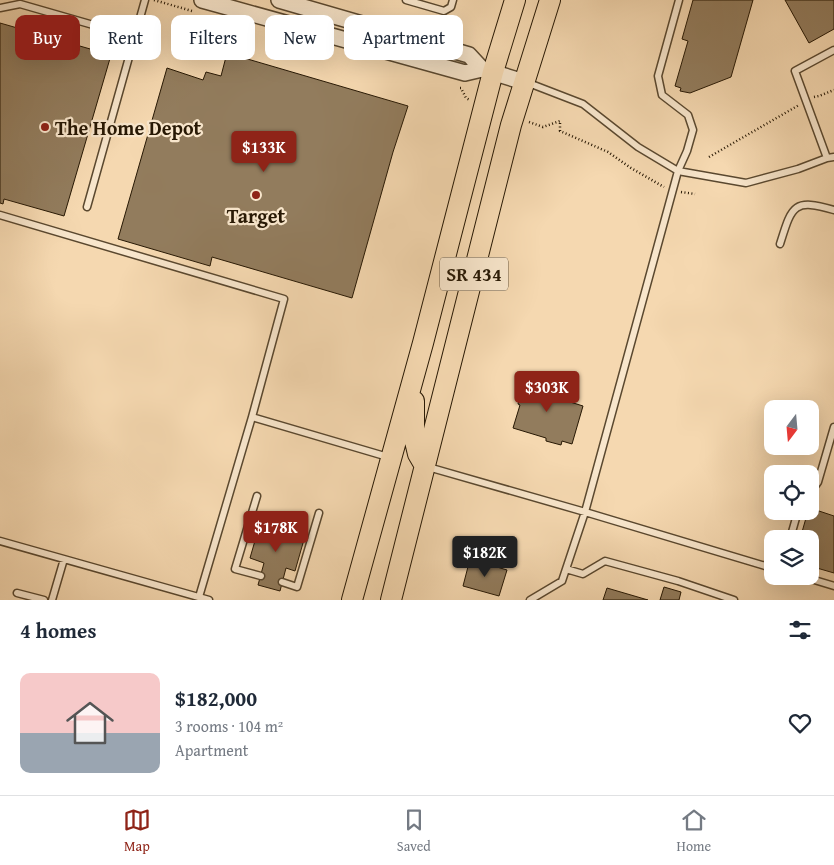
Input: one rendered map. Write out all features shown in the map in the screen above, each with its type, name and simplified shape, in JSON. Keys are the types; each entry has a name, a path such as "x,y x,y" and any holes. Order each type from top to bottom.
{"main road":[{"name":"SR 434","path":"352,600 414,376 488,70 515,0"},
{"name":"SR 434","path":"391,600 509,135 550,0"},
{"path":"414,376 414,437 418,454 425,466"}],"street":[{"path":"202,0 465,73 488,70"},
{"path":"279,0 307,4 469,55 488,70 524,82"}],"lane":[{"path":"141,15 145,0"},
{"path":"406,0 444,11 451,7 453,0"},
{"path":"530,600 562,581 584,512 678,171 687,151 693,130 688,115 662,95 658,76 679,0"},
{"path":"0,8 20,4 90,24"},
{"path":"524,82 583,104 638,147 678,171 746,183 798,169 830,157 794,71 834,50"},
{"path":"87,208 129,60"},
{"path":"780,244 788,219 795,209 805,204 818,205 834,210"},
{"path":"0,215 284,299 199,597"},
{"path":"252,416 391,458"},
{"path":"819,479 834,427"},
{"path":"425,466 764,566"},
{"path":"257,496 235,569 260,576"},
{"path":"282,582 297,586 318,513"},
{"path":"0,541 209,600"},
{"path":"52,600 64,559"},
{"path":"566,569 583,574 605,561 678,581 734,600"},
{"path":"819,581 834,586"},
{"path":"16,593 44,600"}],"path":[{"path":"815,96 834,90"},
{"path":"709,157 794,108"},
{"path":"543,127 560,121 560,131 608,152 660,186"},
{"path":"680,192 695,194"}],"building":[{"path":"693,0 753,0 731,77 690,93 680,91 681,88 675,86 688,41 682,39"},
{"path":"785,0 834,0 834,29 809,43"},
{"name":"The Home Depot","path":"0,23 15,27 15,60 80,60 80,46 90,49 90,60 110,60 64,216 4,199 3,204 0,203"},
{"name":"Target","path":"225,60 251,60 408,106 393,152 352,298 212,257 210,266 118,239 167,68 203,80 206,72 221,76"},
{"path":"524,380 570,393 567,401 583,406 572,444 562,441 561,445 546,441 546,438 513,428 520,405 518,404"},
{"path":"819,511 834,516 834,573 819,569 819,530 803,530 805,520 819,520"},
{"path":"261,520 282,526 281,529 305,536 295,571 286,568 280,591 258,585 264,563 250,558"},
{"path":"470,559 507,570 499,596 463,586"},
{"path":"664,587 681,592 679,600 660,600"},
{"path":"607,588 648,600 603,600"}],"place":[{"name":"The Home Depot","path":"45,127"},
{"name":"Target","path":"256,195"}]}
